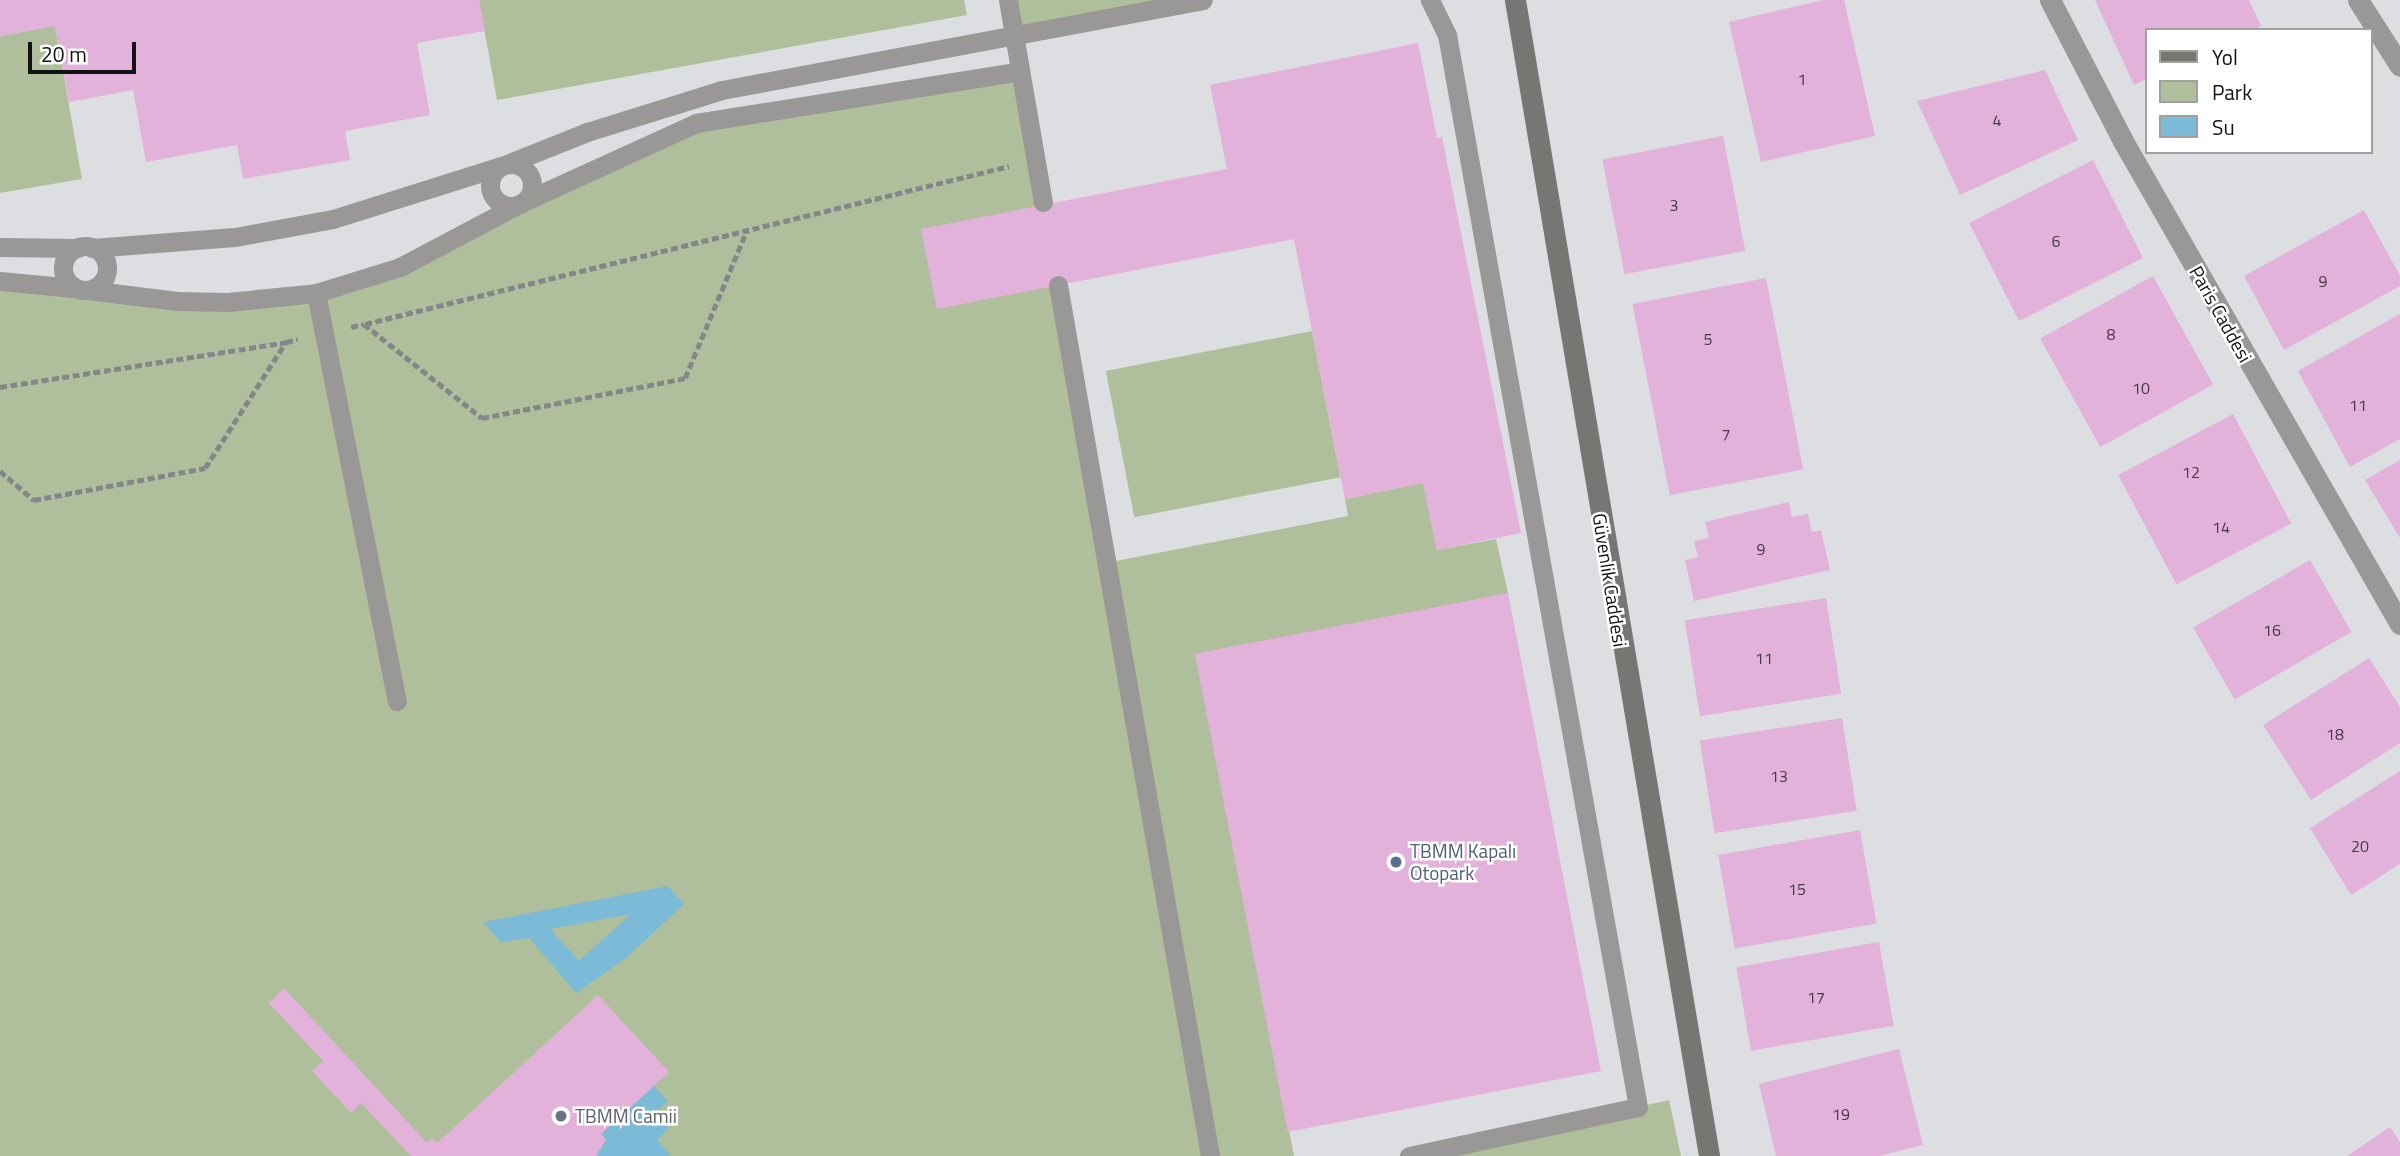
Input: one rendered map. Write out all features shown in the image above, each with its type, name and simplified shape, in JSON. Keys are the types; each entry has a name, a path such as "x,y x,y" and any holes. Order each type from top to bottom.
{"main road":[{"name":"Güvenlik Caddesi","path":"1515,2 1709,1156"}],"street":[{"name":"Paris Caddesi","path":"2050,0 2123,141 2400,624"},
{"path":"2358,0 2400,66"}],"lane":[{"path":"1008,0 1043,202"},
{"path":"0,247 85,248 235,237 333,219 504,165 636,115 722,90 1203,0"},
{"path":"1409,1156 1637,1107 1447,35 1430,0"},
{"path":"0,281 177,301 228,303 316,293 400,267 520,203 696,123 1020,71"},
{"path":"504,165 521,166 530,177 531,190 520,203 503,204 491,190 492,177 504,165"},
{"path":"81,289 64,277 63,263 85,248"},
{"path":"81,289 101,283 106,270 103,257 85,248"},
{"path":"1058,285 1210,1156"},
{"path":"316,293 397,701"}],"path":[{"path":"0,387 286,342 1035,160"},
{"path":"364,324 482,418 685,378 747,230"},
{"path":"0,471 34,500 205,468 286,342"}],"green space":[{"path":"479,0 964,0 967,15 497,100"},
{"path":"1008,0 1203,0 1014,37"},
{"path":"55,26 82,179 0,193 0,36"},
{"path":"1020,71 1106,563 1348,516 1345,499 1423,483 1437,550 1496,539 1508,593 1289,1130 1294,1156 0,1156 0,281 177,301 360,281 648,141"},
{"path":"1312,331 1340,477 1134,517 1106,371"},
{"path":"1669,1100 1681,1156 1409,1156 1638,1107"}],"water":[{"path":"668,886 684,904 626,958 576,993 529,938 501,942 483,922","holes":["631,914 579,961 550,929"]},
{"path":"654,1086 668,1101 655,1113 669,1128 657,1140 671,1156 596,1156 606,1140 601,1134"}],"building":[{"path":"0,0 479,0 485,31 417,43 430,115 345,131 350,160 243,179 237,145 146,162 133,90 69,102 55,26 0,36"},
{"path":"1823,0 1844,0 1875,136 1761,162 1729,22"},
{"path":"2095,0 2249,0 2261,26 2257,28 2144,28 2144,80 2134,85"},
{"path":"1418,43 1437,138 1442,137 1521,533 1437,550 1423,483 1345,499 1294,239 937,309 921,229 1227,169 1210,85"},
{"path":"2045,70 2078,140 1960,195 1917,101"},
{"path":"1723,136 1745,251 1625,274 1602,159"},
{"path":"2093,160 2143,258 2019,321 1969,223"},
{"path":"2364,210 2400,276 2400,286 2284,350 2244,276"},
{"path":"2153,276 2213,384 2100,447 2040,339"},
{"path":"1766,278 1803,469 1670,495 1632,304"},
{"path":"2400,314 2400,439 2350,467 2298,371"},
{"path":"2233,414 2291,523 2176,585 2118,475"},
{"path":"2400,460 2400,538 2365,480"},
{"path":"1789,502 1792,517 1808,514 1812,532 1821,530 1830,570 1694,601 1685,560 1698,557 1694,541 1709,538 1705,522"},
{"path":"2310,560 2352,632 2235,699 2193,628"},
{"name":"TBMM Kapalı Otopark","path":"1508,593 1601,1071 1288,1132 1195,654"},
{"path":"1826,598 1841,694 1700,716 1685,620"},
{"path":"2369,658 2400,707 2400,743 2311,800 2263,725"},
{"path":"1842,718 1857,811 1714,833 1700,741"},
{"path":"2400,771 2400,864 2351,895 2310,828"},
{"path":"1860,830 1876,924 1735,949 1718,855"},
{"path":"1879,942 1894,1026 1751,1051 1736,967"},
{"path":"284,988 427,1143 432,1138 437,1143 598,995 669,1072 601,1134 606,1139 596,1156 411,1156 361,1103 351,1113 312,1071 323,1061 269,1003"},
{"path":"1899,1049 1923,1145 1879,1156 1776,1156 1759,1084"},
{"path":"2390,1127 2400,1142 2400,1156 2347,1156"}],"place":[{"name":"TBMM Kapalı Otopark","path":"1396,862"},
{"name":"TBMM Camii","path":"561,1116"}]}
